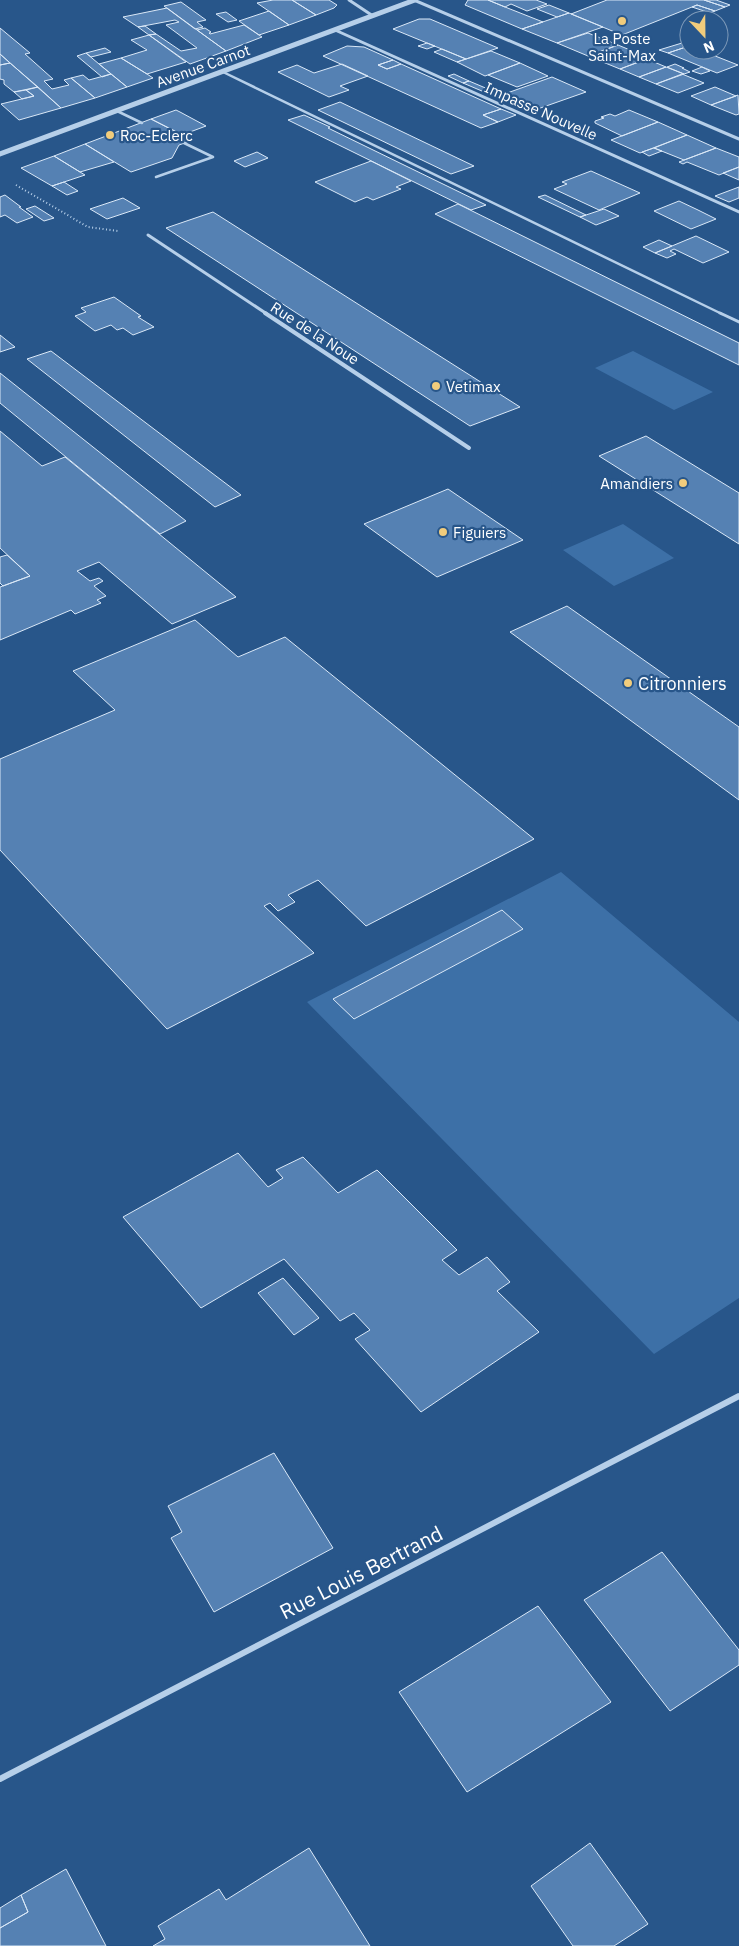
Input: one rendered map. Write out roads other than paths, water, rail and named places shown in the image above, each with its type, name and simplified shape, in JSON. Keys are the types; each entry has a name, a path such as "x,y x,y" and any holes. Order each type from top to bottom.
{"street":[{"path":"349,0 373,16"},
{"path":"414,0 739,139"},
{"name":"Avenue Carnot","path":"0,154 414,0"},
{"name":"Impasse Nouvelle","path":"335,30 739,212"},
{"name":"Rue de la Noue","path":"148,235 469,448"},
{"name":"Rue Louis Bertrand","path":"0,1779 739,1396"}],"lane":[{"path":"223,72 739,322"},
{"path":"117,111 142,123"},
{"path":"156,177 213,157 184,143"}],"place":[{"name":"La Poste Saint-Max","path":"622,21"},
{"name":"Roc-Eclerc","path":"110,135"},
{"name":"Vetimax","path":"436,386"},
{"name":"Amandiers","path":"683,483"},
{"name":"Figuiers","path":"443,532"},
{"name":"Citronniers","path":"628,683"}]}
